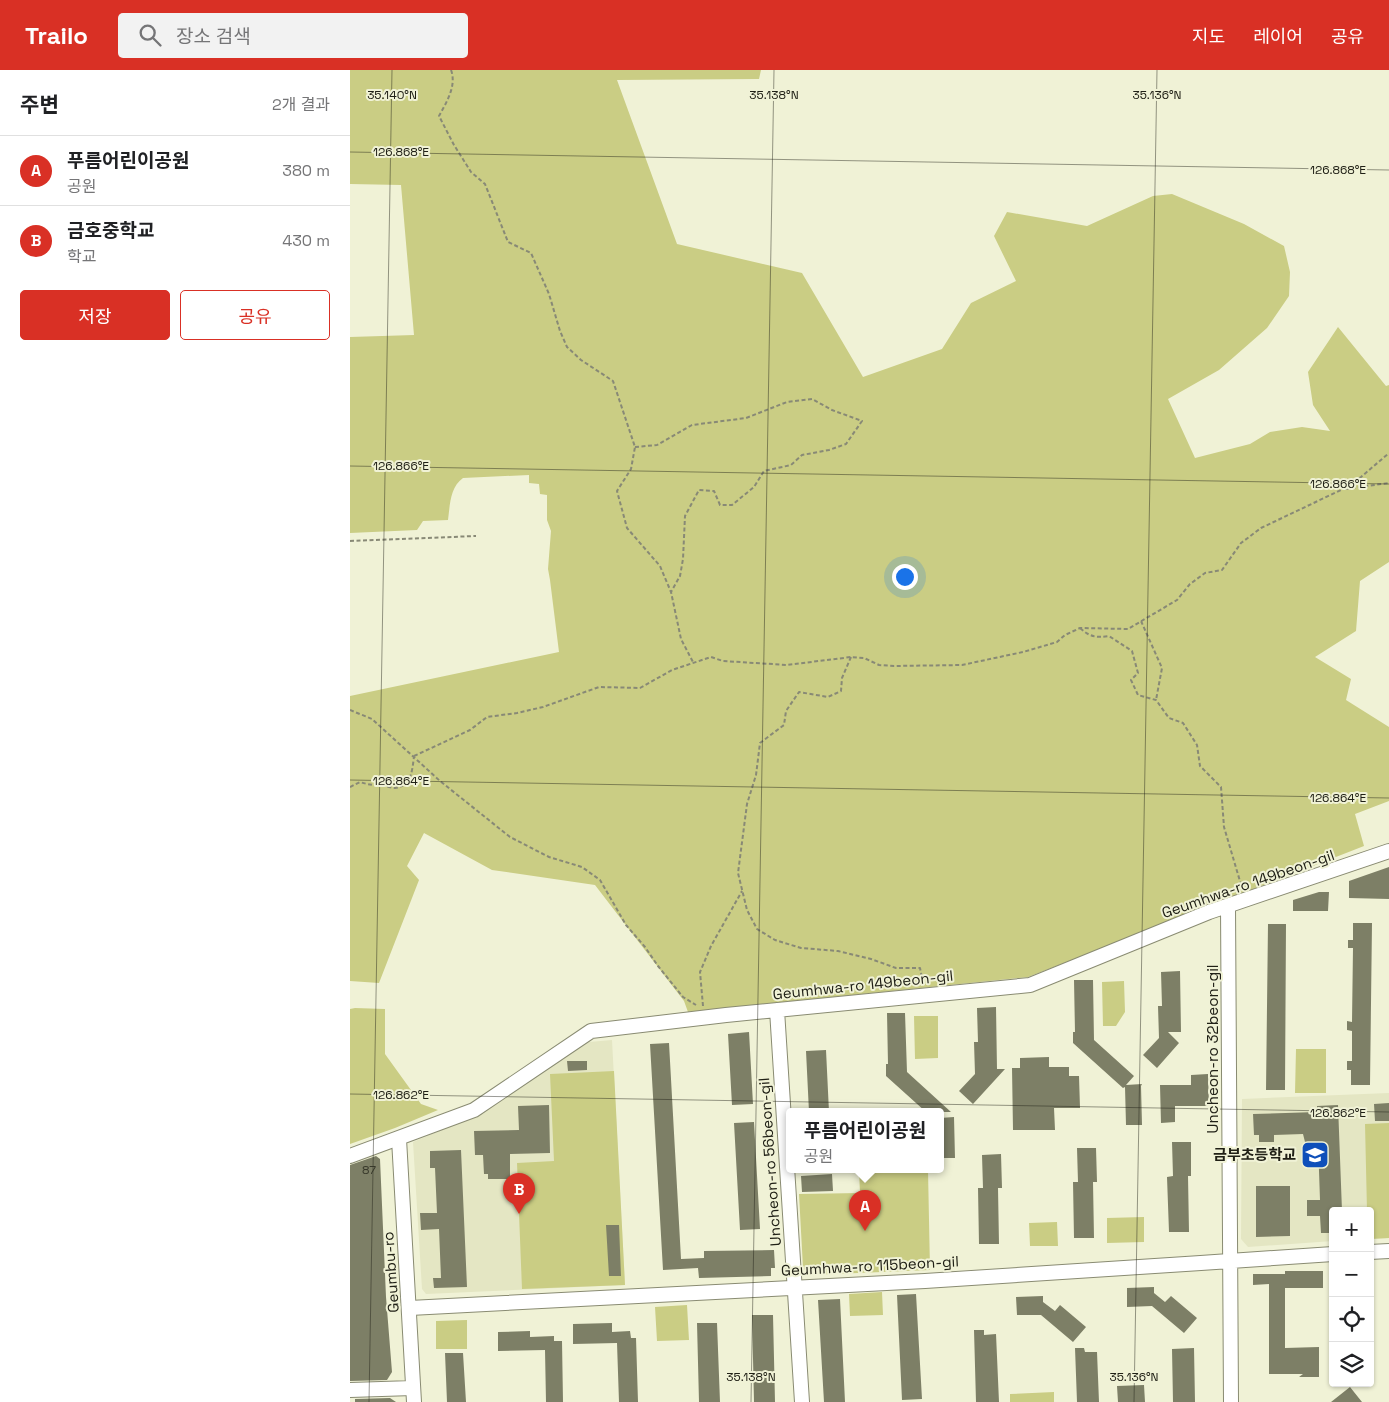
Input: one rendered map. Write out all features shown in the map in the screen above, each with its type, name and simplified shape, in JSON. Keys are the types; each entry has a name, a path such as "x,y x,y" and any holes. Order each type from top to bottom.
{"street":[{"name":"Geumhwa-ro 149beon-gil","path":"350,1156 474,1110 591,1031 777,1010 1030,985 1209,912 1389,851"},
{"name":"Uncheon-ro 32beon-gil","path":"1228,906 1231,1402"},
{"name":"Uncheon-ro 56beon-gil","path":"777,1010 786,1156"},
{"name":"Geumbu-ro","path":"399,1139 414,1402"},
{"name":"Uncheon-ro 56beon-gil","path":"787,1173 802,1402"},
{"path":"1374,1252 1389,1251"},
{"name":"Geumhwa-ro 115beon-gil","path":"410,1308 794,1286 925,1281 1329,1254"},
{"path":"350,1390 413,1388"}],"path":[{"path":"451,70 454,77 449,97 439,116 454,145 471,172 485,184 508,242 531,253 549,294 567,347 581,360 613,381 635,447 631,469 617,491 627,528 660,566 671,592 681,639 693,662"},
{"path":"635,447 657,445 692,425 746,418 786,402 812,399 832,410 862,421 846,444 829,450 802,455 791,465 764,471 754,487 732,505 720,505 714,491 698,490 685,516 683,559 680,576 671,592"},
{"path":"414,756 470,730 487,717 516,714 543,708 599,687 640,688 672,670 711,656 723,661 786,665 851,657 864,658 879,665 962,665 1023,652 1057,642 1065,635 1080,628 1128,629 1178,600 1190,584 1205,573 1222,570 1241,543 1261,528 1343,489 1361,478 1389,453"},
{"path":"1343,489 1389,483"},
{"path":"350,541 476,536"},
{"path":"1141,621 1162,668 1156,700"},
{"path":"1080,628 1096,638 1109,636 1132,651 1138,673 1131,680 1138,695 1156,700 1169,718 1183,723 1197,745 1200,766 1221,787 1224,827 1246,900"},
{"path":"851,657 842,678 841,691 828,697 799,692 786,711 784,725 760,743 756,775 747,804 738,873 747,910 757,929 775,940 801,948 838,951 871,959 896,968 920,968 925,995"},
{"path":"350,710 372,719 440,781 510,837 549,858 582,868 600,880 626,925 683,997 694,1005 703,1006 700,972 711,946 742,891"},
{"path":"350,787 360,782 372,786 394,788 403,786 412,776 414,756"}],"shaded area":[{"path":"612,1040 625,1285 426,1294 422,1289 413,1142 479,1114 589,1042"},
{"name":"금부초등학교","path":"1389,1093 1389,1238 1374,1239 1374,1207 1329,1207 1329,1241 1248,1247 1241,1239 1242,1099"}],"green space":[{"path":"350,70 761,70 759,79 617,80 677,244 802,273 863,377 942,349 971,303 1016,281 994,236 1007,212 1087,226 1153,196 1172,194 1244,224 1284,246 1290,272 1289,296 1267,328 1219,370 1168,399 1195,458 1250,444 1270,432 1302,427 1330,431 1313,405 1308,372 1338,327 1386,386 1389,385 1389,562 1360,581 1356,631 1315,657 1351,679 1346,700 1389,727 1389,801 1355,814 1364,846 1028,977 688,1012 684,1001 595,885 492,870 424,833 407,866 419,880 379,983 350,981 350,696 559,652 548,569 551,531 547,520 547,495 540,494 539,484 529,483 529,475 463,478 453,491 448,520 423,521 417,530 350,533 350,337 414,335 401,185 350,184"},
{"path":"1124,981 1125,1012 1116,1026 1103,1026 1102,982"},
{"path":"350,1009 385,1009 385,1054 421,1104 438,1110 350,1144"},
{"path":"914,1016 938,1016 938,1058 915,1059"},
{"path":"1296,1049 1326,1049 1326,1093 1295,1093"},
{"path":"614,1071 625,1285 522,1289 517,1163 554,1161 550,1074"},
{"path":"1389,1123 1389,1238 1374,1239 1374,1207 1367,1207 1365,1124"},
{"path":"859,1173 928,1173 930,1270 810,1275 803,1268 799,1194 860,1193"},
{"path":"1144,1217 1144,1242 1107,1243 1107,1218"},
{"path":"1057,1222 1058,1246 1030,1246 1029,1223"},
{"path":"882,1292 883,1315 850,1316 849,1294"},
{"path":"687,1305 689,1340 657,1341 655,1307"},
{"path":"467,1320 467,1349 436,1349 436,1321"},
{"path":"1054,1392 1054,1402 1010,1402 1010,1394"}],"building":[{"path":"1389,867 1389,899 1349,898 1349,881"},
{"path":"1319,892 1329,892 1328,911 1293,911 1293,900"},
{"path":"1353,923 1372,923 1370,1085 1351,1085 1351,1070 1347,1070 1347,1061 1352,1061 1352,1031 1347,1030 1347,1021 1352,1022 1353,948 1348,948 1348,940 1353,940"},
{"path":"1268,924 1286,924 1285,1090 1266,1090"},
{"path":"1180,971 1181,1032 1168,1032 1179,1043 1157,1068 1143,1055 1159,1038 1158,1006 1162,1006 1161,972"},
{"path":"1074,980 1093,980 1094,1040 1134,1076 1126,1085 1142,1084 1142,1125 1126,1125 1125,1087 1123,1088 1073,1043 1073,1032 1075,1032"},
{"path":"996,1007 997,1069 1005,1069 973,1104 959,1091 975,1074 974,1042 978,1042 977,1008"},
{"path":"887,1013 905,1013 907,1072 951,1112 944,1112 944,1108 922,1108 886,1076 886,1064 888,1064"},
{"path":"749,1032 753,1104 732,1105 728,1034"},
{"path":"669,1043 681,1259 704,1258 704,1251 774,1250 775,1268 771,1268 771,1276 699,1278 698,1268 663,1270 650,1044"},
{"path":"826,1050 829,1108 809,1108 806,1051"},
{"path":"1049,1057 1049,1067 1069,1067 1069,1076 1079,1076 1080,1108 1054,1108 1055,1130 1013,1130 1012,1068 1020,1068 1020,1058"},
{"path":"567,1061 587,1061 587,1070 568,1071"},
{"path":"1208,1074 1209,1106 1175,1106 1175,1122 1161,1123 1160,1085 1191,1085 1191,1075"},
{"path":"1389,1103 1389,1121 1375,1121 1374,1104"},
{"path":"549,1105 550,1153 510,1154 510,1179 488,1179 488,1174 484,1174 483,1155 475,1155 474,1131 519,1130 518,1106"},
{"path":"1338,1105 1342,1207 1329,1207 1329,1233 1321,1233 1320,1216 1307,1216 1307,1200 1320,1200 1318,1142 1305,1142 1303,1134 1274,1135 1274,1142 1259,1142 1259,1135 1254,1135 1253,1114 1317,1112 1317,1106"},
{"path":"954,1117 955,1158 944,1158 944,1118"},
{"path":"754,1122 760,1229 740,1230 734,1123"},
{"path":"1172,1142 1191,1142 1191,1176 1188,1176 1189,1232 1169,1232 1167,1177 1173,1176"},
{"path":"1077,1148 1096,1148 1097,1182 1093,1182 1094,1238 1074,1238 1073,1182 1078,1182"},
{"path":"461,1150 467,1287 434,1288 433,1278 441,1278 439,1229 421,1230 420,1213 437,1213 435,1168 430,1168 430,1151"},
{"path":"1001,1154 1002,1188 998,1188 999,1244 979,1244 978,1188 983,1188 982,1155"},
{"path":"376,1156 380,1159 386,1297 392,1372 387,1380 350,1381 350,1165"},
{"path":"832,1174 833,1191 802,1192 801,1176"},
{"path":"1256,1186 1290,1186 1290,1236 1256,1237"},
{"path":"606,1225 619,1225 621,1276 609,1276"},
{"path":"1285,1271 1323,1271 1323,1288 1285,1288 1285,1348 1319,1347 1319,1377 1299,1377 1303,1374 1269,1374 1269,1284 1253,1285 1253,1274 1285,1274"},
{"path":"1154,1287 1154,1293 1165,1302 1171,1296 1197,1318 1184,1333 1152,1306 1127,1307 1127,1288"},
{"path":"916,1294 922,1399 902,1400 897,1295"},
{"path":"1043,1296 1043,1302 1055,1311 1060,1305 1086,1327 1073,1342 1041,1315 1017,1315 1016,1297"},
{"path":"840,1299 845,1402 824,1402 818,1300"},
{"path":"752,1315 773,1315 775,1402 754,1402"},
{"path":"612,1323 612,1332 630,1331 631,1338 636,1338 638,1402 619,1402 617,1343 573,1344 573,1324"},
{"path":"697,1323 717,1323 720,1402 699,1402"},
{"path":"974,1330 984,1330 984,1335 996,1334 999,1402 976,1402"},
{"path":"530,1331 530,1337 554,1336 554,1341 562,1341 563,1402 546,1402 545,1350 498,1351 498,1332"},
{"path":"1075,1348 1084,1348 1085,1352 1097,1352 1099,1402 1077,1402"},
{"path":"1194,1348 1195,1402 1173,1402 1172,1349"},
{"path":"445,1353 463,1353 466,1402 447,1402"},
{"path":"1144,1385 1145,1402 1118,1402 1117,1386"},
{"path":"1350,1387 1362,1402 1331,1402"},
{"path":"390,1398 396,1402 355,1402 355,1399"}],"place":[{"name":"금부초등학교","path":"1315,1155"},
{"name":"금호중학교","path":"519,1214"},
{"name":"푸름어린이공원","path":"865,1231"}]}
